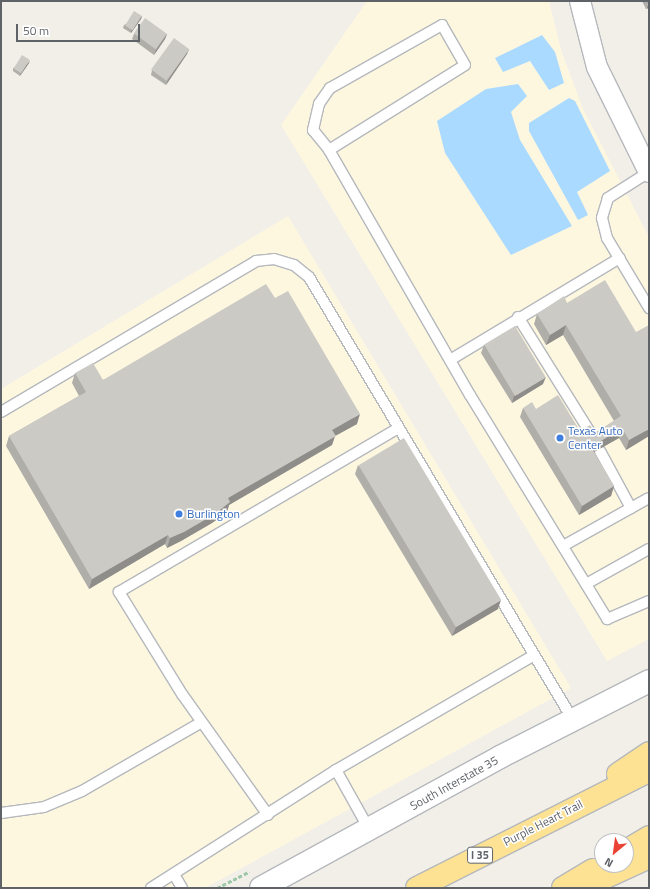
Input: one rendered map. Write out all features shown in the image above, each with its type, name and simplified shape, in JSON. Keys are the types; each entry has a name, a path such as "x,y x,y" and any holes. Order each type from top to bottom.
{"highway":[{"path":"543,823 649,753"},
{"name":"Purple Heart Trail","path":"417,888 543,823 649,771"},
{"path":"634,846 649,837"},
{"path":"582,888 649,858"},
{"path":"563,888 594,870"}],"main road":[{"name":"South Interstate 35","path":"261,888 573,720 649,681"}],"street":[{"path":"580,1 596,67 649,172"}],"lane":[{"path":"329,150 465,65 442,25 330,88 319,104 313,130 329,150 450,360 607,619 649,601"},
{"path":"649,172 608,198 602,218 607,238 649,308"},
{"path":"450,360 518,317 620,258"},
{"path":"1,412 256,261 274,259 294,265 309,277 573,720"},
{"path":"518,317 595,441"},
{"path":"268,815 202,722 119,592 399,428"},
{"path":"600,451 631,508"},
{"path":"563,546 649,498"},
{"path":"586,584 649,549"},
{"path":"151,888 175,876 336,770 534,655"},
{"path":"1,813 44,807 82,791 202,722"},
{"path":"336,770 369,829"},
{"path":"175,876 182,888"}],"shaded area":[{"name":"Texas Auto Center","path":"367,1 549,1 561,50 583,109 649,237 649,639 607,661 281,125"},
{"path":"288,216 571,688 205,888 1,888 1,389"}],"water":[{"path":"542,35 555,52 564,83 549,90 530,61 503,72 495,58"},
{"path":"518,84 527,96 511,112 520,140 572,226 511,255 445,153 437,121 486,89"},
{"path":"569,98 575,101 610,171 577,192 588,215 578,220 529,131 529,123"}],"building":[{"path":"134,11 142,16 133,30 125,25"},
{"path":"145,18 167,34 156,49 134,33"},
{"path":"174,38 189,49 166,81 151,70"},
{"path":"22,55 30,60 21,73 14,69"},
{"path":"605,280 636,332 649,325 649,429 629,440 622,428 591,447 614,486 582,506 523,408 532,402 536,409 558,395 580,431 590,425 595,433 621,416 566,325 550,335 537,314 564,296 567,303"},
{"path":"266,284 275,298 288,291 360,414 332,430 336,436 228,498 230,502 215,514 184,532 170,538 168,535 92,579 9,436 86,392 75,373 93,363 103,380"},
{"path":"515,326 546,377 515,396 484,345"},
{"path":"404,438 501,600 456,627 359,465"}],"place":[{"name":"Texas Auto Center","path":"560,438"},
{"name":"Burlington","path":"179,514"}]}
